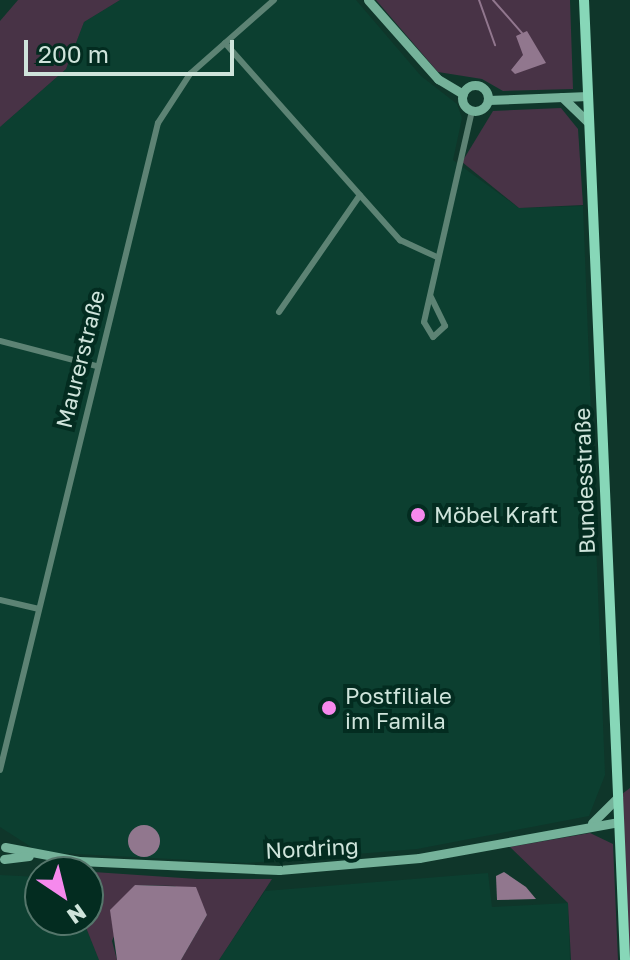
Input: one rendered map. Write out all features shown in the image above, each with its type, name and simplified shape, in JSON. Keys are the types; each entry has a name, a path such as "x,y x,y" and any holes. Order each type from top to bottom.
{"main road":[{"name":"Bundesstraße","path":"584,0 625,960"}],"street":[{"name":"Maurerstraße","path":"0,770 158,123 181,84 274,0"},
{"path":"368,0 438,79 463,94 472,110 437,257 424,327 437,337 444,322 431,297"},
{"path":"225,43 411,250 437,257"},
{"path":"463,94 478,85 488,100"},
{"path":"472,110 488,100 588,96"},
{"path":"562,97 589,123"},
{"path":"279,312 360,195"},
{"path":"0,341 97,366"},
{"path":"0,600 39,609"},
{"path":"589,825 618,797"},
{"name":"Nordring","path":"33,855 3,843 2,861 33,855 299,869 440,855 589,825 619,826"}],"shaded area":[{"path":"18,0 120,0 84,22 66,69 0,127 0,21"},
{"path":"120,0 356,0 421,76 457,104 462,118 453,160 519,208 583,206 605,775 589,816 417,849 247,863 39,852 0,827 0,127 66,69 84,22"},
{"path":"376,0 570,0 573,89 503,91 482,79 438,72"},
{"path":"527,31 546,63 515,74 511,70 523,55 516,36"},
{"path":"561,108 578,129 583,205 519,208 462,162 493,111"},
{"path":"630,788 630,960 625,960 618,797"},
{"path":"144,825 156,829 160,841 156,853 144,857 132,853 128,841 132,829"},
{"path":"590,833 613,844 618,960 571,960 568,903 510,847"},
{"path":"504,872 526,887 536,899 497,900 496,876"},
{"path":"104,873 197,879 272,879 219,960 181,960 207,915 175,886 135,885 112,941 117,960 99,960 89,936 104,936"},
{"path":"488,873 492,907 568,903 570,960 219,960 265,891"},
{"path":"0,875 24,876 24,936 89,936 99,960 0,960"},
{"path":"135,885 196,887 207,915 181,960 117,960 110,910"}],"waterway":[{"path":"479,0 495,45"},
{"path":"493,0 522,33"}],"place":[{"name":"Möbel Kraft","path":"418,515"},
{"name":"Postfiliale im Famila","path":"329,708"}]}
